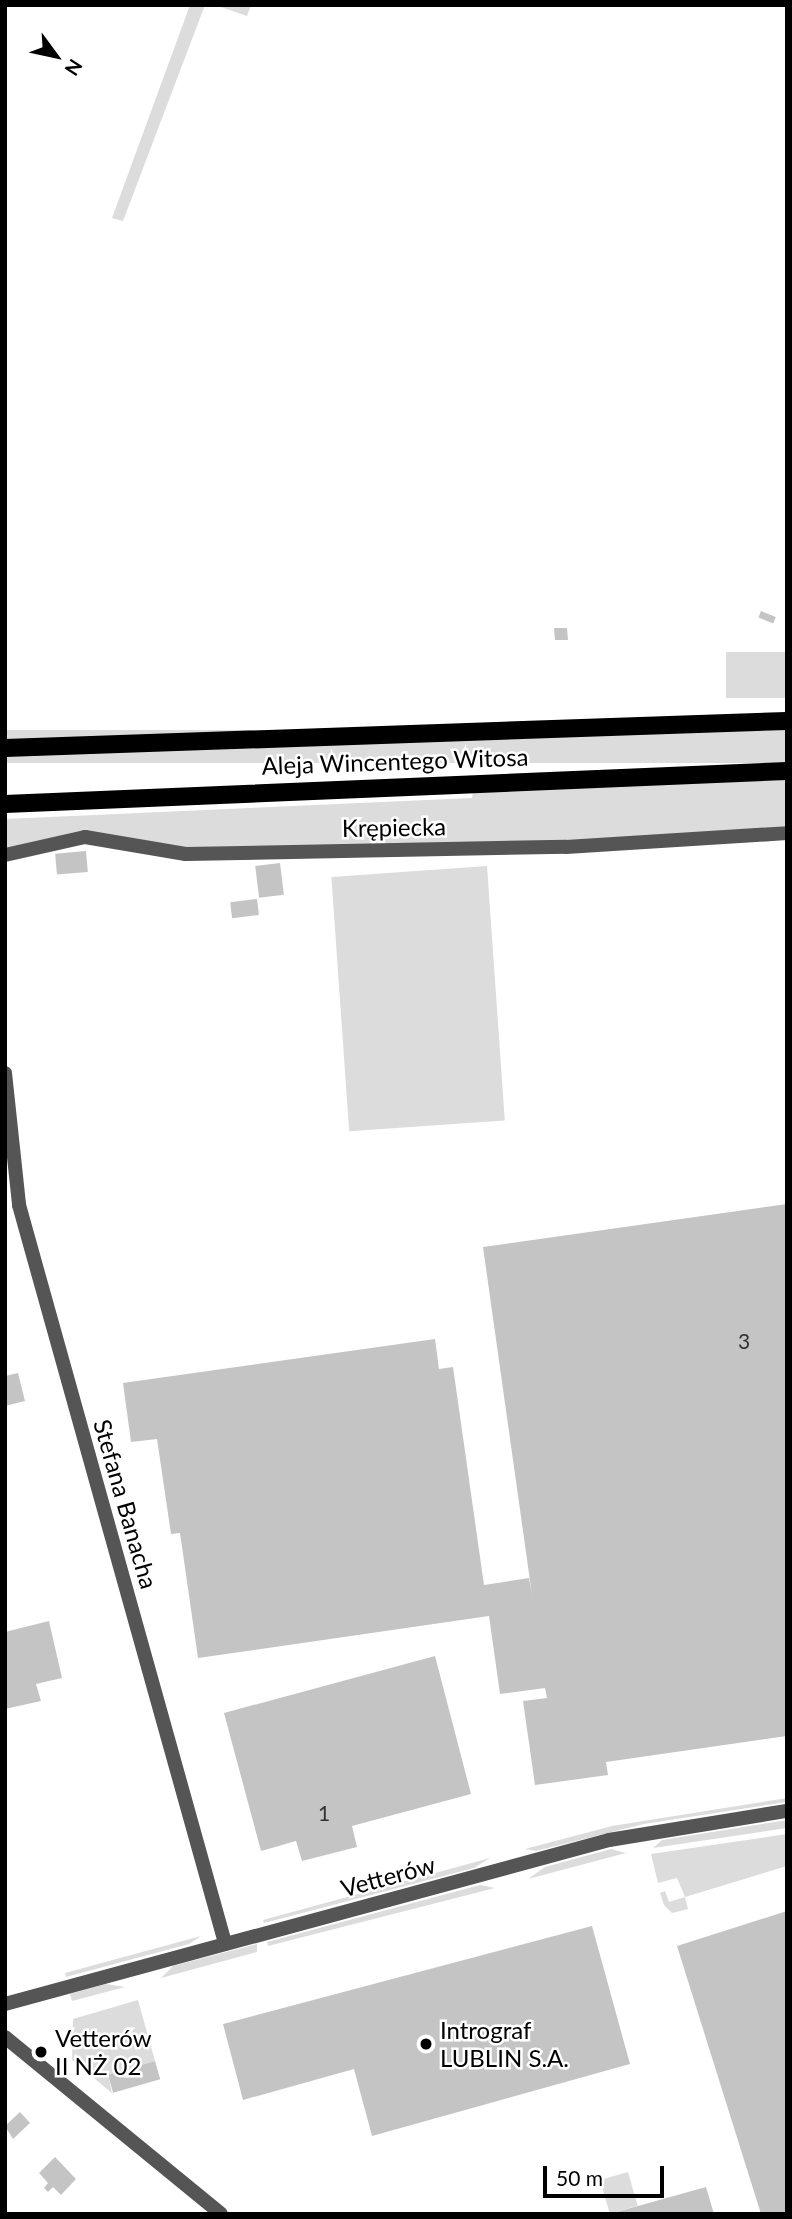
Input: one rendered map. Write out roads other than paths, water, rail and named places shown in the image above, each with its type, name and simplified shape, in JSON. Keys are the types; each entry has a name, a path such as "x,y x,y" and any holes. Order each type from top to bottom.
{"main road":[{"name":"Aleja Wincentego Witosa","path":"5,748 787,721"},
{"name":"Aleja Wincentego Witosa","path":"5,804 787,771"}],"street":[{"name":"Krępiecka","path":"5,855 85,837 186,854 566,847 787,832"},
{"name":"Stefana Banacha","path":"5,1073 19,1205 225,1943"},
{"name":"Vetterów","path":"5,2004 609,1840 787,1811"},
{"path":"5,2036 221,2214"}],"place":[{"name":"Intrograf LUBLIN S.A.","path":"426,2044"},
{"name":"Vetterów II NŻ 02","path":"41,2052"}]}
